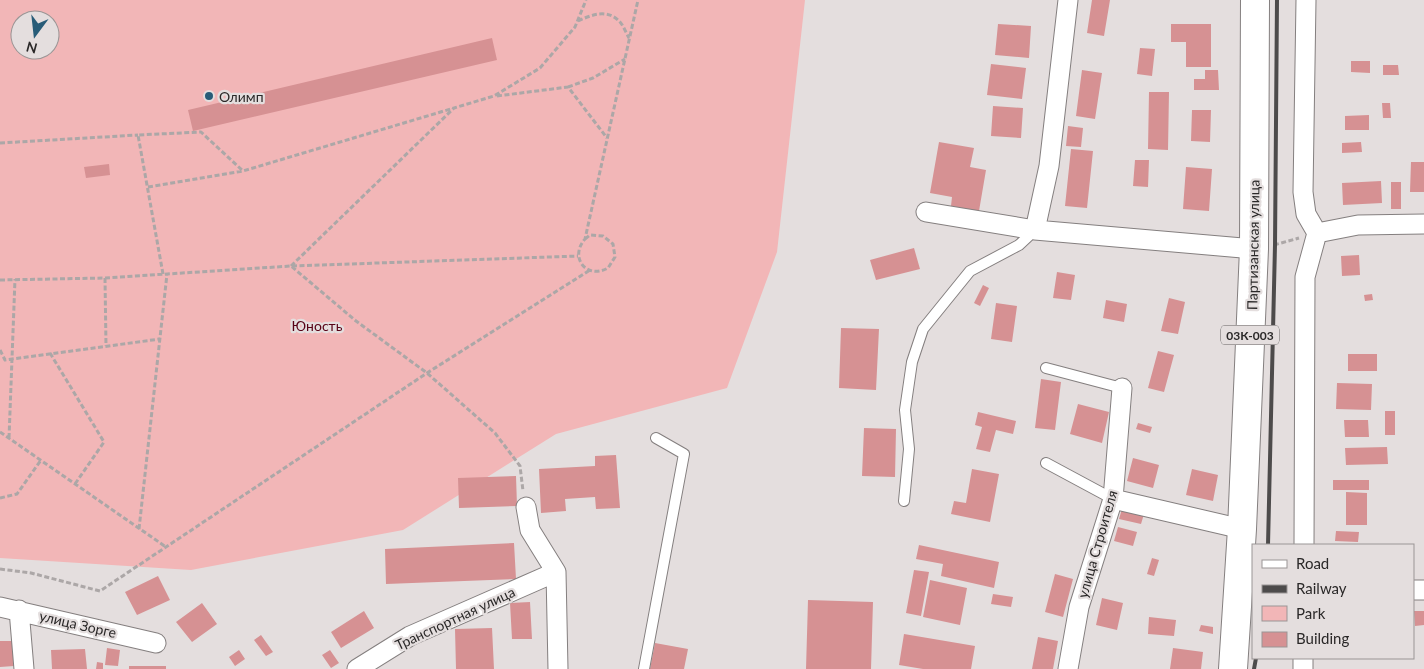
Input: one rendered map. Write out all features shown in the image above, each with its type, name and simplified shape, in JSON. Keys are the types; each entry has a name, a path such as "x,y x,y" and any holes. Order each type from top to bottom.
{"main road":[{"name":"Партизанская улица","path":"1233,669 1242,529 1254,249 1255,0"}],"street":[{"path":"1034,230 1049,166 1068,0"},
{"path":"1304,544 1305,277 1317,233 1306,214 1303,192 1306,0"},
{"path":"926,212 1034,230 1254,249"},
{"path":"1317,233 1358,225 1424,224"},
{"name":"улица Строителя","path":"1068,669 1079,607 1112,498 1122,388"},
{"path":"1112,498 1242,529"},
{"path":"526,508 530,530 556,572 558,669"},
{"name":"Транспортная улица","path":"357,669 410,636 556,572"},
{"name":"улица Зорге","path":"0,607 156,643"},
{"path":"19,610 24,669"}],"lane":[{"path":"904,501 909,449 905,410 912,362 923,329 970,271 1019,245 1034,230"},
{"path":"1046,368 1122,388"},
{"path":"644,669 684,454 656,438"},
{"path":"1046,463 1112,498"}],"path":[{"path":"494,96 540,68 575,27 586,0"},
{"path":"585,238 590,235 603,236 612,244 615,250 614,257 608,268 602,271 590,270 584,267 578,256 578,249 585,238 638,0"},
{"path":"578,21 592,14 607,14 618,20 630,38"},
{"path":"148,187 243,171 494,96 568,87 594,78 625,59"},
{"path":"568,87 607,138"},
{"path":"291,266 454,108"},
{"path":"0,143 200,132 243,171"},
{"path":"138,135 165,274 160,339 139,528"},
{"path":"1254,249 1317,233"},
{"path":"0,280 105,278 291,266 578,256"},
{"path":"291,266 356,321 427,373 494,433 520,466 526,508"},
{"path":"0,569 31,573 100,591 427,373 590,270"},
{"path":"105,278 106,346"},
{"path":"9,438 15,280"},
{"path":"0,350 5,360 160,339"},
{"path":"50,354 104,442 74,484"},
{"path":"0,432 166,547"},
{"path":"0,498 17,494 41,460"}],"green space":[{"name":"Юность","path":"0,0 805,0 777,252 727,388 556,434 403,530 191,570 0,558"}],"building":[{"path":"1092,0 1110,0 1104,36 1087,33"},
{"path":"998,24 1031,26 1029,58 995,55"},
{"path":"1171,24 1211,24 1211,67 1186,67 1186,42 1171,42"},
{"path":"492,38 497,60 193,131 188,110"},
{"path":"1140,48 1155,49 1152,76 1137,74"},
{"path":"1351,61 1370,61 1370,73 1351,72"},
{"path":"991,64 1026,68 1022,99 987,95"},
{"path":"1383,65 1398,65 1399,75 1383,75"},
{"path":"1082,70 1102,73 1095,119 1076,116"},
{"path":"1205,70 1218,70 1219,90 1194,90 1194,79 1205,79"},
{"path":"1149,92 1169,92 1168,150 1148,149"},
{"path":"1382,103 1390,103 1391,118 1383,118"},
{"path":"993,106 1023,108 1021,138 991,136"},
{"path":"1192,110 1211,110 1210,142 1191,141"},
{"path":"1369,115 1369,130 1345,130 1345,116"},
{"path":"1068,126 1083,128 1081,147 1066,146"},
{"path":"939,142 974,148 970,167 986,170 979,211 951,206 952,197 930,193"},
{"path":"1361,142 1362,152 1342,153 1342,143"},
{"path":"1071,149 1093,151 1087,208 1065,206"},
{"path":"1135,160 1149,160 1148,187 1133,186"},
{"path":"1411,162 1424,162 1424,192 1410,192"},
{"path":"109,164 110,175 86,178 84,167"},
{"path":"1186,167 1212,169 1209,211 1183,209"},
{"path":"1381,181 1382,203 1343,205 1342,183"},
{"path":"1391,182 1401,182 1401,209 1391,209"},
{"path":"914,248 920,269 876,280 870,260"},
{"path":"1359,255 1360,275 1342,276 1341,256"},
{"path":"1057,272 1075,275 1071,300 1053,298"},
{"path":"983,285 989,288 980,306 974,303"},
{"path":"1372,294 1373,300 1365,301 1364,295"},
{"path":"1169,298 1185,302 1178,334 1161,331"},
{"path":"1106,300 1127,304 1124,322 1103,318"},
{"path":"996,303 1017,306 1012,342 991,339"},
{"path":"841,328 879,329 876,390 839,388"},
{"path":"1158,351 1174,355 1164,392 1148,388"},
{"path":"1348,354 1377,354 1377,371 1348,371"},
{"path":"1041,379 1061,382 1055,430 1035,428"},
{"path":"1337,383 1372,384 1371,410 1336,409"},
{"path":"1078,404 1109,412 1102,443 1070,434"},
{"path":"1385,411 1395,411 1395,435 1385,435"},
{"path":"978,412 1016,421 1013,434 996,430 990,452 976,449 982,427 975,425"},
{"path":"1344,420 1368,420 1369,437 1345,437"},
{"path":"1138,423 1152,427 1150,433 1136,429"},
{"path":"864,428 896,429 895,477 862,476"},
{"path":"1387,447 1388,464 1346,465 1345,448"},
{"path":"616,455 620,508 596,509 595,497 565,499 566,511 541,513 539,469 595,466 595,456"},
{"path":"1133,458 1159,465 1153,488 1127,481"},
{"path":"972,469 999,474 990,522 951,514 954,501 966,503"},
{"path":"1192,469 1218,475 1213,501 1186,495"},
{"path":"516,476 517,506 459,508 458,478"},
{"path":"1333,480 1369,480 1369,490 1333,490"},
{"path":"1346,492 1367,493 1367,525 1346,525"},
{"path":"1122,509 1144,514 1141,524 1119,519"},
{"path":"1118,527 1137,532 1133,546 1114,541"},
{"path":"1336,531 1359,532 1358,542 1335,541"},
{"path":"514,543 516,579 386,584 385,549"},
{"path":"919,545 999,562 994,588 941,576 943,564 916,559"},
{"path":"1152,558 1159,560 1154,576 1147,574"},
{"path":"914,570 929,572 921,616 906,613"},
{"path":"1055,574 1073,579 1063,617 1045,612"},
{"path":"158,576 170,600 137,615 125,592"},
{"path":"930,580 967,588 960,625 923,617"},
{"path":"993,594 1013,597 1011,607 991,604"},
{"path":"1102,598 1123,603 1117,630 1096,625"},
{"path":"808,600 873,602 871,669 806,669"},
{"path":"530,602 532,639 512,639 510,603"},
{"path":"202,603 217,624 192,642 176,622"},
{"path":"364,611 374,628 341,648 331,632"},
{"path":"1414,611 1424,611 1424,625 1415,626"},
{"path":"1149,617 1176,620 1174,636 1148,634"},
{"path":"1201,625 1213,627 1213,634 1199,631"},
{"path":"492,628 494,669 456,669 455,629"},
{"path":"904,634 975,646 971,669 923,669 899,665"},
{"path":"261,635 273,652 266,656 254,640"},
{"path":"1038,637 1058,641 1053,669 1032,669"},
{"path":"0,641 13,641 14,666 0,667"},
{"path":"655,643 688,649 684,669 650,669"},
{"path":"107,648 120,650 118,666 105,665"},
{"path":"1173,648 1203,652 1201,669 1170,669"},
{"path":"85,649 87,669 52,669 51,650"},
{"path":"239,650 245,659 235,666 229,657"},
{"path":"330,650 339,663 331,668 322,655"},
{"path":"97,662 103,663 103,669 96,669"},
{"path":"129,666 166,666 166,669 129,669"}],"railway":[{"path":"1268,544 1275,245 1277,0"},
{"path":"1254,669 1256,659"}],"place":[{"name":"Олимп","path":"209,96"}]}
